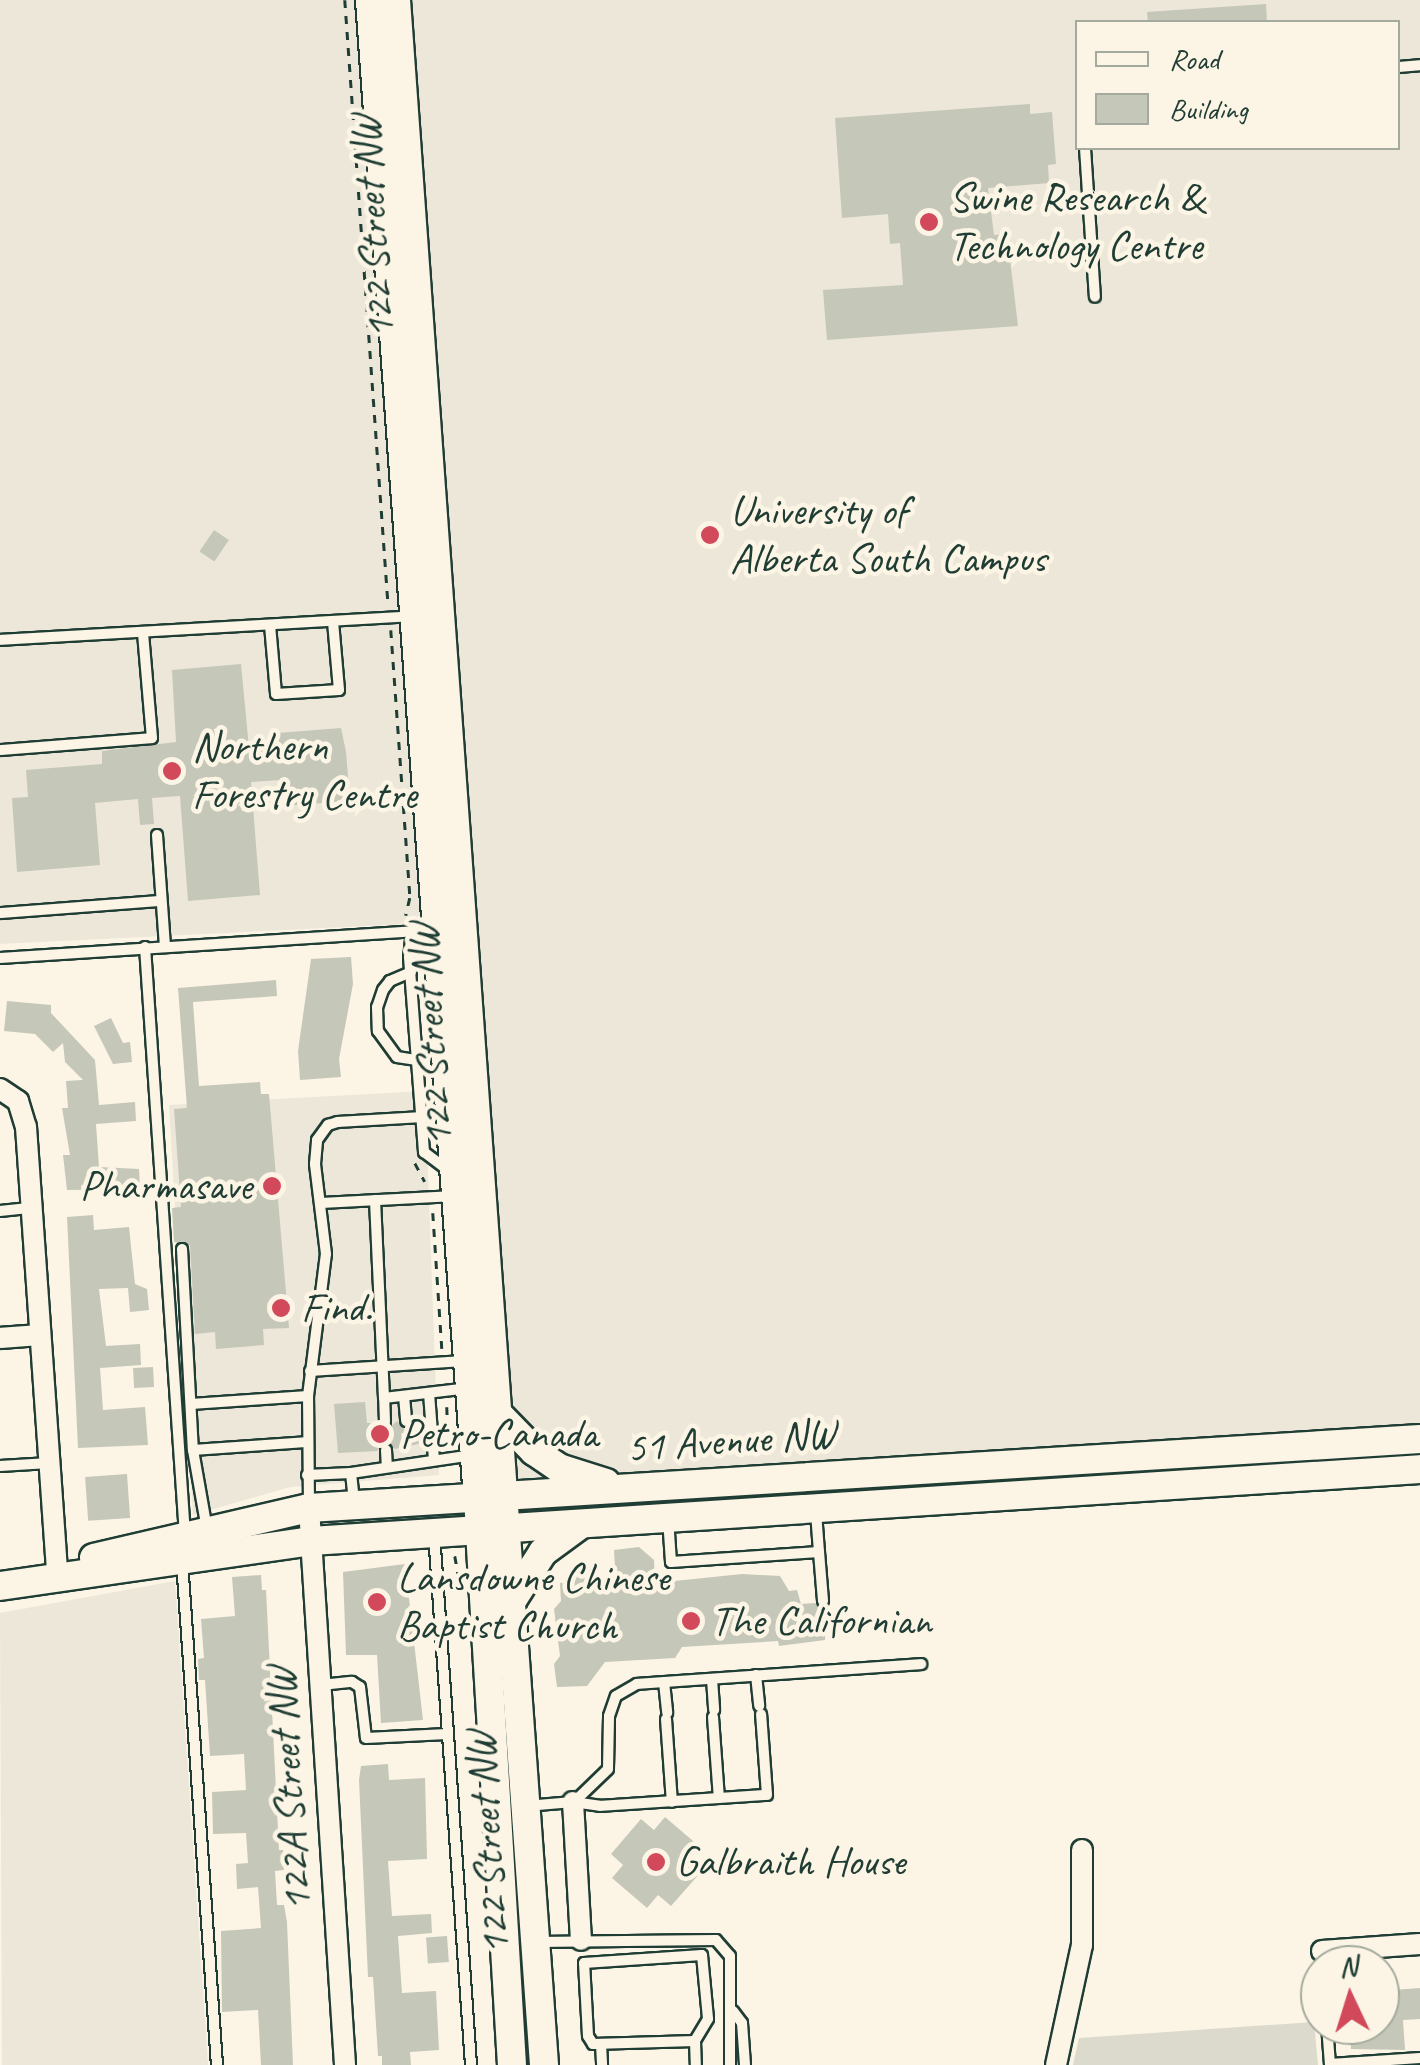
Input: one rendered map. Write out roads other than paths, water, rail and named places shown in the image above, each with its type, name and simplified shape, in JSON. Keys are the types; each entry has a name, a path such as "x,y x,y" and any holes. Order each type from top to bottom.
{"main road":[{"name":"122 Street NW","path":"370,0 402,617 424,930 454,1185 474,1454 492,1513 510,1603 544,2065"},
{"name":"122 Street NW","path":"396,0 498,1414 492,1513 512,2065"},
{"path":"498,1414 536,1454 559,1468 627,1488"},
{"name":"51 Avenue NW","path":"192,1542 311,1541 434,1532 492,1513 627,1488 1420,1438"},
{"name":"51 Avenue NW","path":"0,1586 56,1576 88,1576 309,1508 354,1505 583,1523 1420,1468"},
{"path":"365,1537 395,1526 700,1483"},
{"path":"510,1603 542,1552 583,1523"}],"street":[{"path":"7,1092 26,1126 56,1576"},
{"path":"0,1338 40,1335"},
{"name":"122A Street NW","path":"309,1508 345,2065"},
{"path":"573,1802 581,1940"},
{"path":"1056,2065 1082,1946 1082,1850"}],"lane":[{"path":"1085,150 1095,296"},
{"path":"0,640 402,617"},
{"path":"270,625 276,694 339,690 333,621"},
{"path":"0,750 152,738 144,632"},
{"path":"156,835 165,946"},
{"path":"0,912 161,901"},
{"path":"0,958 424,930 411,972 424,1152 454,1185"},
{"path":"145,947 192,1542 217,2065"},
{"path":"411,972 390,981 383,990 378,1018 386,1047 397,1057 417,1060"},
{"path":"309,1508 308,1396 326,1254 315,1150 328,1125 422,1117"},
{"path":"321,1203 375,1200 454,1185"},
{"path":"375,1200 385,1422"},
{"path":"0,1210 31,1208"},
{"path":"182,1248 194,1450 192,1542"},
{"path":"310,1371 382,1366 468,1375"},
{"path":"384,1398 429,1393 468,1375"},
{"path":"429,1393 434,1459"},
{"path":"190,1404 308,1396"},
{"path":"404,1396 406,1421"},
{"path":"194,1450 306,1442"},
{"path":"408,1448 408,1464"},
{"path":"386,1450 387,1467"},
{"path":"307,1475 351,1473 474,1454"},
{"path":"0,1466 49,1463"},
{"path":"351,1473 354,1505"},
{"path":"816,1508 823,1601"},
{"path":"668,1517 671,1562 820,1552"},
{"path":"434,1532 470,2065"},
{"path":"573,1802 608,1769 609,1716 616,1696 637,1684 921,1664"},
{"path":"525,1806 573,1802 600,1806 767,1795 756,1676"},
{"path":"712,1678 720,1798"},
{"path":"320,1684 352,1682 360,1686 366,1738 447,1734"},
{"path":"664,1682 672,1802"},
{"path":"535,1942 716,1940 730,1956 730,2065"},
{"path":"695,2041 601,2044 588,2036 584,1962 693,1953 706,1961 708,2019 695,2041 696,2065"},
{"path":"733,2012 742,2023 745,2065"},
{"path":"601,2044 602,2065"},
{"path":"1330,2064 1420,2058"}],"place":[{"name":"Swine Research & Technology Centre","path":"929,222"},
{"name":"University of Alberta South Campus","path":"710,535"},
{"name":"Northern Forestry Centre","path":"172,771"},
{"name":"Pharmasave","path":"272,1186"},
{"name":"Find.","path":"281,1308"},
{"name":"Petro-Canada","path":"380,1434"},
{"name":"Lansdowne Chinese Baptist Church","path":"377,1602"},
{"name":"The Californian","path":"691,1621"},
{"name":"Galbraith House","path":"656,1862"}]}
